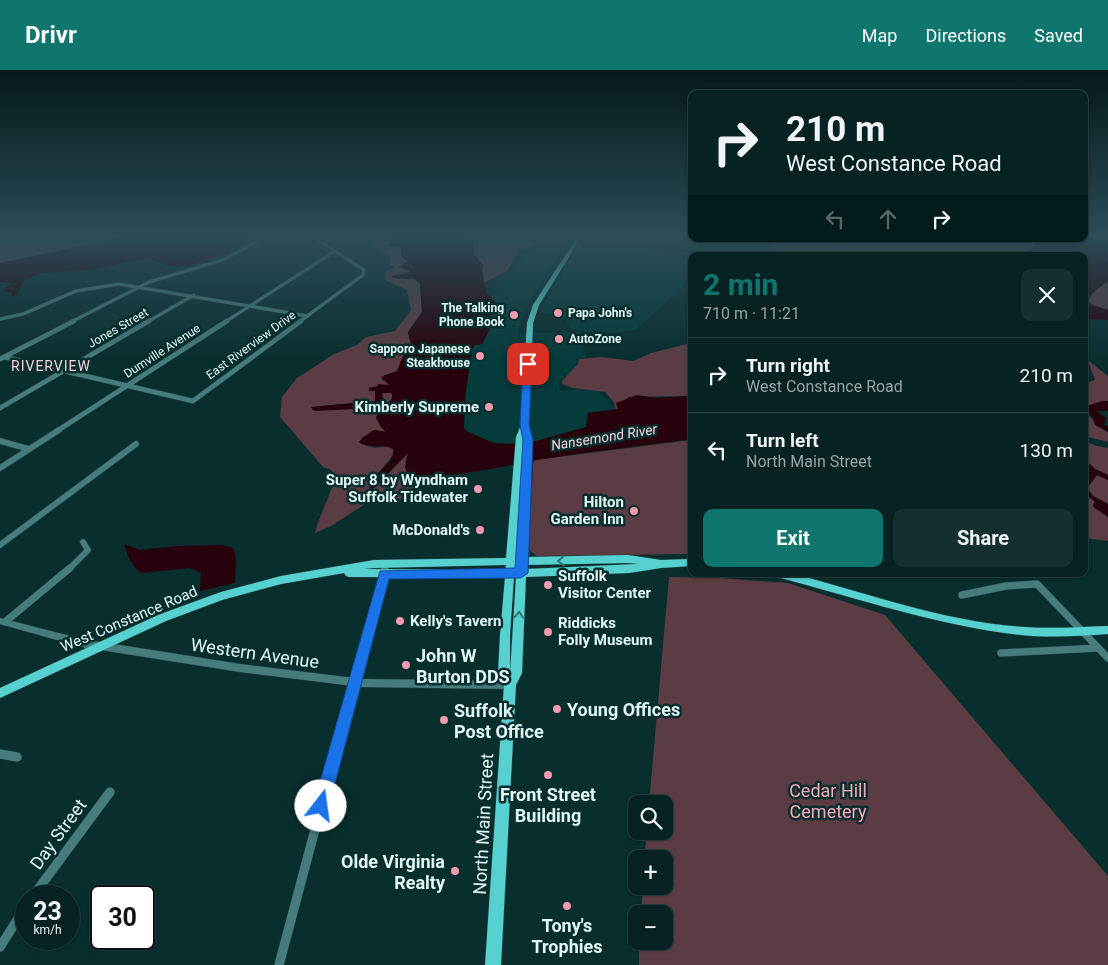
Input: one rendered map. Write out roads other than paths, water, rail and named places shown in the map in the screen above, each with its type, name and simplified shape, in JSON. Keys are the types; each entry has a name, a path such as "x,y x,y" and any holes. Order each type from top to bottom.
{"main road":[{"name":"North Main Street","path":"510,685 504,673 510,568 524,440 530,326 533,312 554,278"},
{"name":"North Main Street","path":"493,965 510,685 516,673 522,568 522,466"},
{"path":"510,568 628,569 661,564 688,563"},
{"name":"West Constance Road","path":"0,693 162,618 221,596 281,580 386,564 510,568"},
{"name":"West Constance Road","path":"333,572 384,574 510,568"},
{"path":"792,577 963,624 1038,634 1083,633 1108,630"}],"street":[{"path":"2,358 159,278"},
{"name":"Dumville Avenue","path":"0,468 294,278"},
{"name":"East Riverview Drive","path":"126,386 193,400 359,278"},
{"path":"0,319 23,314 61,296 84,288 112,284 141,286 308,316"},
{"name":"Jones Street","path":"0,408 194,295"},
{"path":"2,358 126,386"},
{"path":"0,441 29,449"},
{"path":"0,545 136,444"},
{"path":"2,621 82,558 88,550 83,542"},
{"path":"279,965 386,564"},
{"path":"962,595 1006,586 1037,584 1108,658"},
{"name":"Western Avenue","path":"2,621 100,646 227,666 354,682 510,685"},
{"path":"1001,653 1098,648"},
{"path":"0,754 17,757"},
{"name":"Day Street","path":"41,885 110,792"},
{"path":"0,947 15,923"}],"water":[{"path":"0,278 29,278 24,280 17,295 11,297 12,293 2,291 12,283 0,282"},
{"name":"Nansemond River","path":"393,278 483,278 486,292 496,303 489,318 490,329 482,344 475,345 472,349 465,398 464,428 468,432 493,443 511,444 536,441 586,427 588,413 618,409 616,403 637,395 655,398 688,396 688,439 561,456 473,472 435,476 407,472 405,467 408,453 373,489 369,489 373,478 387,465 393,455 393,449 386,446 368,446 359,442 374,430 386,432 376,418 378,412 392,399 392,393 383,393 382,396 385,401 375,408 315,411 311,407 375,401 375,391 369,391 369,388 376,387 379,384 389,385 381,377 397,371 405,351 411,345 408,332 422,312 420,284 415,279"},
{"path":"1088,278 1108,278 1108,281 1093,292 1088,301"},
{"path":"1088,301 1092,305 1108,310 1108,320 1088,319"},
{"path":"1108,401 1108,411 1096,411 1106,418 1104,425 1108,426 1108,432 1095,425 1092,416 1088,415 1088,406"},
{"path":"1088,463 1095,469 1108,475 1108,480 1097,475 1088,487"},
{"path":"1088,489 1093,496 1108,504 1108,517 1093,506 1095,501 1088,496"},
{"path":"124,544 140,550 178,546 222,545 233,548 236,558 235,583 200,591 201,573 190,568 140,573 130,561"}],"place":[{"name":"Papa John's","path":"558,313"},
{"name":"The Talking Phone Book","path":"514,315"},
{"name":"AutoZone","path":"559,339"},
{"name":"Sapporo Japanese Steakhouse","path":"480,356"},
{"name":"Kimberly Supreme","path":"489,407"},
{"name":"Super 8 by Wyndham Suffolk Tidewater","path":"478,489"},
{"name":"Hilton Garden Inn","path":"634,511"},
{"name":"McDonald's","path":"480,530"},
{"name":"Suffolk Visitor Center","path":"548,585"},
{"name":"Kelly's Tavern","path":"400,621"},
{"name":"Riddicks Folly Museum","path":"548,632"},
{"name":"John W Burton DDS","path":"406,665"},
{"name":"Young Offices","path":"557,709"},
{"name":"Suffolk Post Office","path":"444,720"},
{"name":"Front Street Building","path":"548,775"},
{"name":"Olde Virginia Realty","path":"455,871"},
{"name":"Tony's Trophies","path":"567,906"}],"district":[{"name":"RIVERVIEW","path":"51,366"}],"park label":[{"name":"Cedar Hill Cemetery","path":"828,800"}]}
